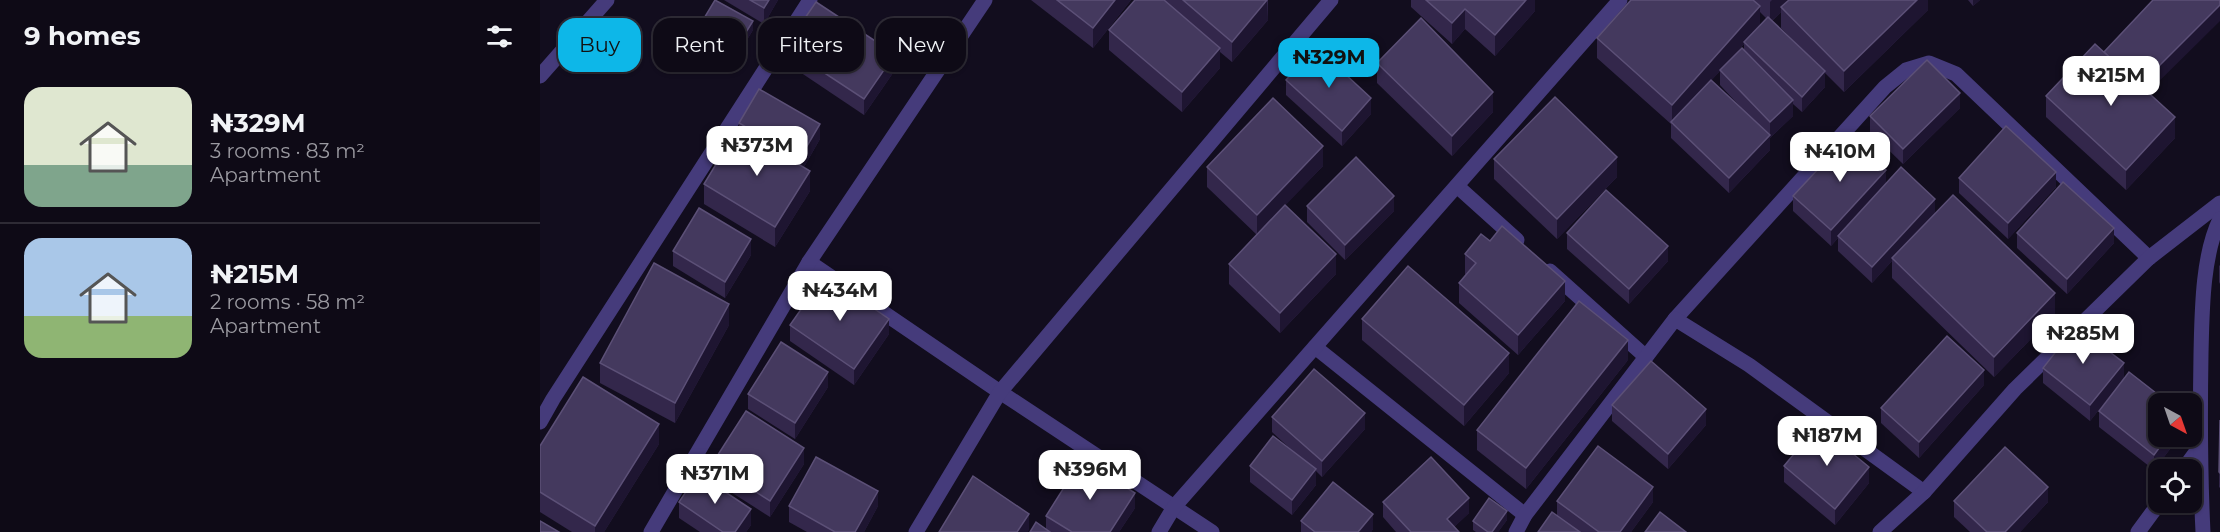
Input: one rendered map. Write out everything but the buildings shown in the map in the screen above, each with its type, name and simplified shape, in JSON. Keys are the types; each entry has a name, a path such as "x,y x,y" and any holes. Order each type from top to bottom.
{"street":[{"path":"540,76 607,0"},
{"path":"540,422 552,399 810,0"},
{"path":"651,532 809,262 985,0"},
{"path":"916,532 1000,392 1331,0"},
{"path":"1159,532 1174,507 1620,0"},
{"path":"1516,532 1525,515 1675,319 1885,87 1906,70 1929,63 1956,74 2149,258"},
{"path":"1457,186 1526,248"},
{"path":"1880,532 1924,492 2015,389 2149,258 2220,203"},
{"path":"2203,532 2199,448 2202,306 2212,235 2220,219"},
{"path":"809,262 1212,532"},
{"path":"1543,264 1646,357"},
{"path":"1675,319 1749,365 1924,492"},
{"path":"1315,346 1525,515"},
{"path":"2191,459 2199,448"},
{"path":"2138,532 2152,513"}]}
